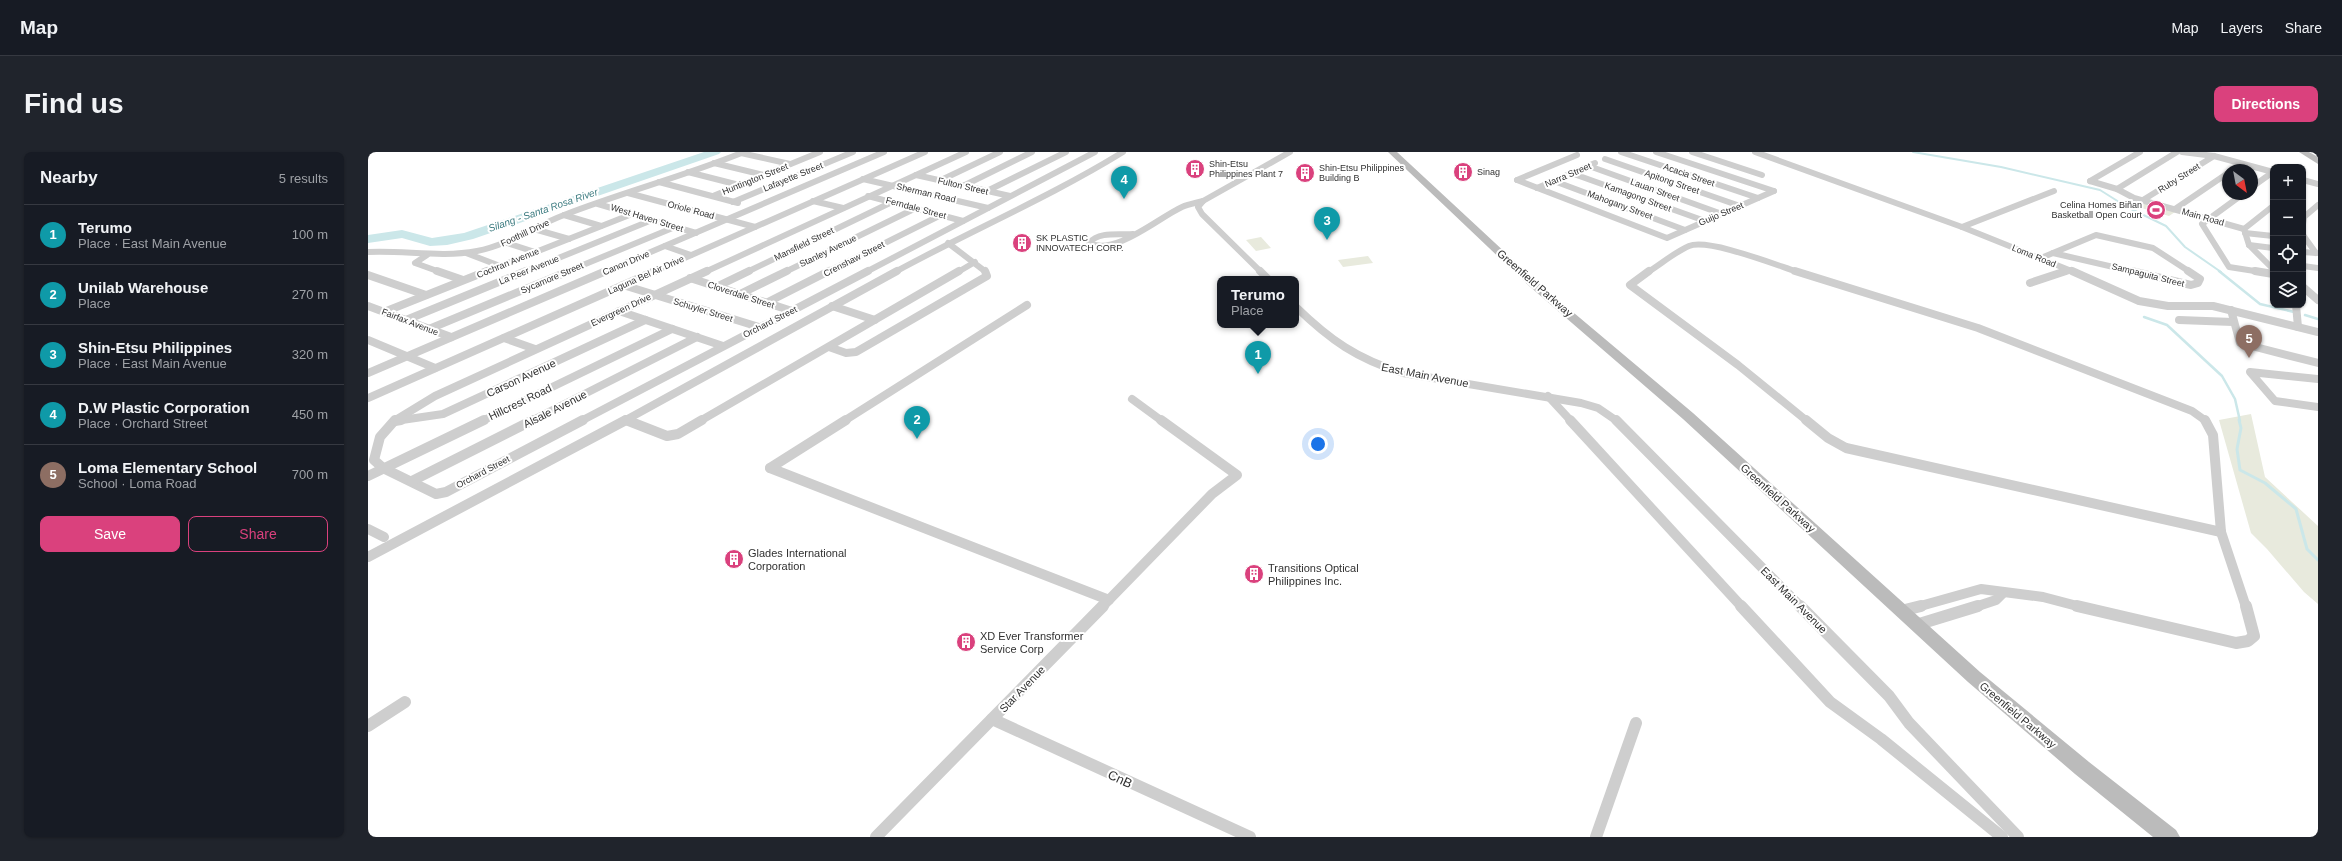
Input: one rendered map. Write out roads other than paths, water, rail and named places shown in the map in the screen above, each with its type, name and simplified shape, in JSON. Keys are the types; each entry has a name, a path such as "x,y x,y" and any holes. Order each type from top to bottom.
{"main road":[{"name":"Greenfield Parkway","path":"1392,152 1532,282 1688,416 1974,677 2070,758 2169,837"},
{"path":"2303,152 2318,161"}],"street":[{"path":"800,152 813,155"},
{"name":"Huntington Street","path":"713,196 820,152"},
{"name":"Lafayette Street","path":"733,202 854,152"},
{"name":"Canon Drive","path":"368,373 884,152"},
{"name":"Laguna Bel Air Drive","path":"368,398 925,152"},
{"name":"Evergreen Drive","path":"383,468 374,460 374,446 380,435 393,421 435,396 966,152"},
{"path":"939,181 1000,152"},
{"path":"963,186 1032,152"},
{"path":"987,191 1066,152"},
{"name":"Orchard Street","path":"412,481 436,494 446,492 1095,152"},
{"path":"368,557 626,420 948,243 1091,172 1123,152"},
{"path":"1265,276 1199,210 1198,205 1290,152"},
{"name":"Apitong Street","path":"1570,152 1577,155 1602,160 1740,206"},
{"name":"Narra Street","path":"1537,188 1621,152"},
{"name":"Acacia Street","path":"1621,152 1758,198"},
{"path":"1656,152 1746,182 1762,175 1692,152"},
{"name":"Loma Road","path":"1755,152 1962,227 2148,304 2213,306 2318,332"},
{"name":"Main Road","path":"2140,152 2090,181 2116,189 2143,200 2209,218 2245,231 2270,235"},
{"path":"2116,189 2177,152"},
{"path":"2182,152 2214,156 2270,171"},
{"path":"742,153 790,164"},
{"name":"Foothill Drive","path":"368,252 389,251 427,255 466,253 507,243 564,215 742,153"},
{"path":"1537,188 1517,180 1577,155"},
{"name":"Ruby Street","path":"2143,200 2214,156"},
{"path":"714,163 764,175"},
{"name":"Lauan Street","path":"1589,166 1722,214"},
{"path":"688,172 739,185"},
{"name":"Kamagong Street","path":"1571,173 1705,221"},
{"path":"2258,183 2270,174"},
{"name":"Fulton Street","path":"916,175 1010,196"},
{"path":"2175,209 2222,177"},
{"name":"Sherman Road","path":"863,179 988,208"},
{"name":"Mahogany Street","path":"1554,181 1685,230"},
{"path":"2306,181 2318,184"},
{"path":"659,182 756,207"},
{"name":"Guijo Street","path":"1537,188 1667,238 1774,191 1746,182"},
{"path":"1962,227 2054,191"},
{"name":"Oriole Road","path":"628,193 755,227"},
{"name":"Ferndale Street","path":"868,196 963,221"},
{"path":"2234,200 2202,224 2229,267 2270,274"},
{"path":"813,201 843,208"},
{"path":"1133,234 1098,236 1089,242 1096,246 1107,246 1133,234 1182,207 1203,201"},
{"name":"Mansfield Street","path":"716,287 892,202"},
{"name":"West Haven Street","path":"598,204 696,233"},
{"path":"2306,215 2318,205"},
{"name":"Stanley Avenue","path":"740,294 916,208"},
{"path":"2270,209 2245,231 2249,245 2270,266"},
{"name":"Cochran Avenue","path":"384,312 632,214"},
{"path":"564,215 601,226"},
{"name":"Crenshaw Street","path":"766,303 941,215"},
{"name":"La Peer Avenue","path":"406,320 652,220"},
{"name":"Sycamore Street","path":"429,329 675,226"},
{"path":"534,229 569,238"},
{"name":"Sampaguita Street","path":"2040,258 2096,234 2153,248 2200,279 2198,283 2191,285 2053,253"},
{"path":"2306,240 2316,253 2306,252"},
{"path":"507,243 535,252"},
{"path":"829,347 846,353 856,352 987,276 987,274 975,262 948,243"},
{"path":"1901,611 1974,590 2035,595 2224,642 2245,642 2254,636 2253,627 2221,532 2213,435 2205,419 2192,411 1978,328 1709,245 1689,246 1631,284 1635,290 1743,369 1828,438 1846,448 2221,532"},
{"path":"2249,245 2270,248"},
{"path":"665,246 691,255"},
{"path":"466,253 500,266"},
{"path":"427,255 415,262 416,264 463,280"},
{"path":"626,420 667,436 678,434 975,262"},
{"path":"2306,266 2318,268"},
{"path":"2030,283 2069,270"},
{"path":"368,275 426,295"},
{"name":"Cloverdale Street","path":"690,278 792,311"},
{"name":"Schuyler Street","path":"623,285 759,328"},
{"path":"2306,290 2318,300"},
{"path":"1027,305 770,468 1109,600"},
{"name":"Fairfax Avenue","path":"368,306 451,337"},
{"path":"832,306 875,320"},
{"path":"2296,308 2298,327"},
{"name":"East Main Avenue","path":"1299,310 1330,340 1349,353 1375,365 1403,373 1548,396 1598,408 1624,427 1889,696 1909,723 2018,837"},
{"path":"2231,310 2237,340 2244,345 2318,363"},
{"path":"620,311 723,346"},
{"name":"Carson Avenue","path":"393,421 443,414 645,320"},
{"path":"2178,320 2233,322"},
{"name":"Hillcrest Road","path":"368,476 672,328"},
{"name":"Alsale Avenue","path":"412,481 697,337"},
{"path":"504,338 535,350"},
{"path":"368,340 435,368"},
{"path":"2318,379 2250,372 2275,401 2318,407"},
{"path":"1548,396 1830,702 1882,738 2002,837"},
{"name":"Star Avenue","path":"876,837 1218,488 1237,475 1132,399"},
{"path":"383,468 412,481"},
{"path":"368,529 384,537"},
{"path":"1916,625 1996,600 2003,593"},
{"path":"368,726 405,702"},
{"name":"CnB","path":"992,719 1250,837"},
{"path":"1596,837 1636,723"}],"waterway":[{"name":"Silang - Santa Rosa River","path":"368,239 402,234 415,236 430,242 447,241 468,236 715,152"},
{"path":"1913,152 2001,167 2100,190 2127,207 2166,226 2185,247 2221,272"},
{"path":"2219,271 2260,304 2294,312"},
{"path":"2305,315 2318,319"},
{"path":"2144,317 2167,325 2222,376 2235,399 2240,421"},
{"path":"2239,420 2241,428 2237,449 2240,470 2265,483 2296,509 2307,549 2318,560"}],"place":[{"name":"Shin-Etsu Philippines Plant 7","path":"1195,169"},
{"name":"Sinag","path":"1463,172"},
{"name":"Shin-Etsu Philippines Building B","path":"1305,173"},
{"name":"D.W Plastic Corporation","path":"1124,199"},
{"name":"Celina Homes Biñan Basketball Open Court","path":"2156,210"},
{"name":"Shin-Etsu Philippines","path":"1327,240"},
{"name":"SK PLASTIC INNOVATECH CORP.","path":"1022,243"},
{"name":"Loma Elementary School","path":"2249,358"},
{"name":"Terumo","path":"1258,374"},
{"name":"Unilab Warehouse","path":"917,439"},
{"name":"Glades International Corporation","path":"734,559"},
{"name":"Transitions Optical Philippines Inc.","path":"1254,574"},
{"name":"XD Ever Transformer Service Corp","path":"966,642"}]}
